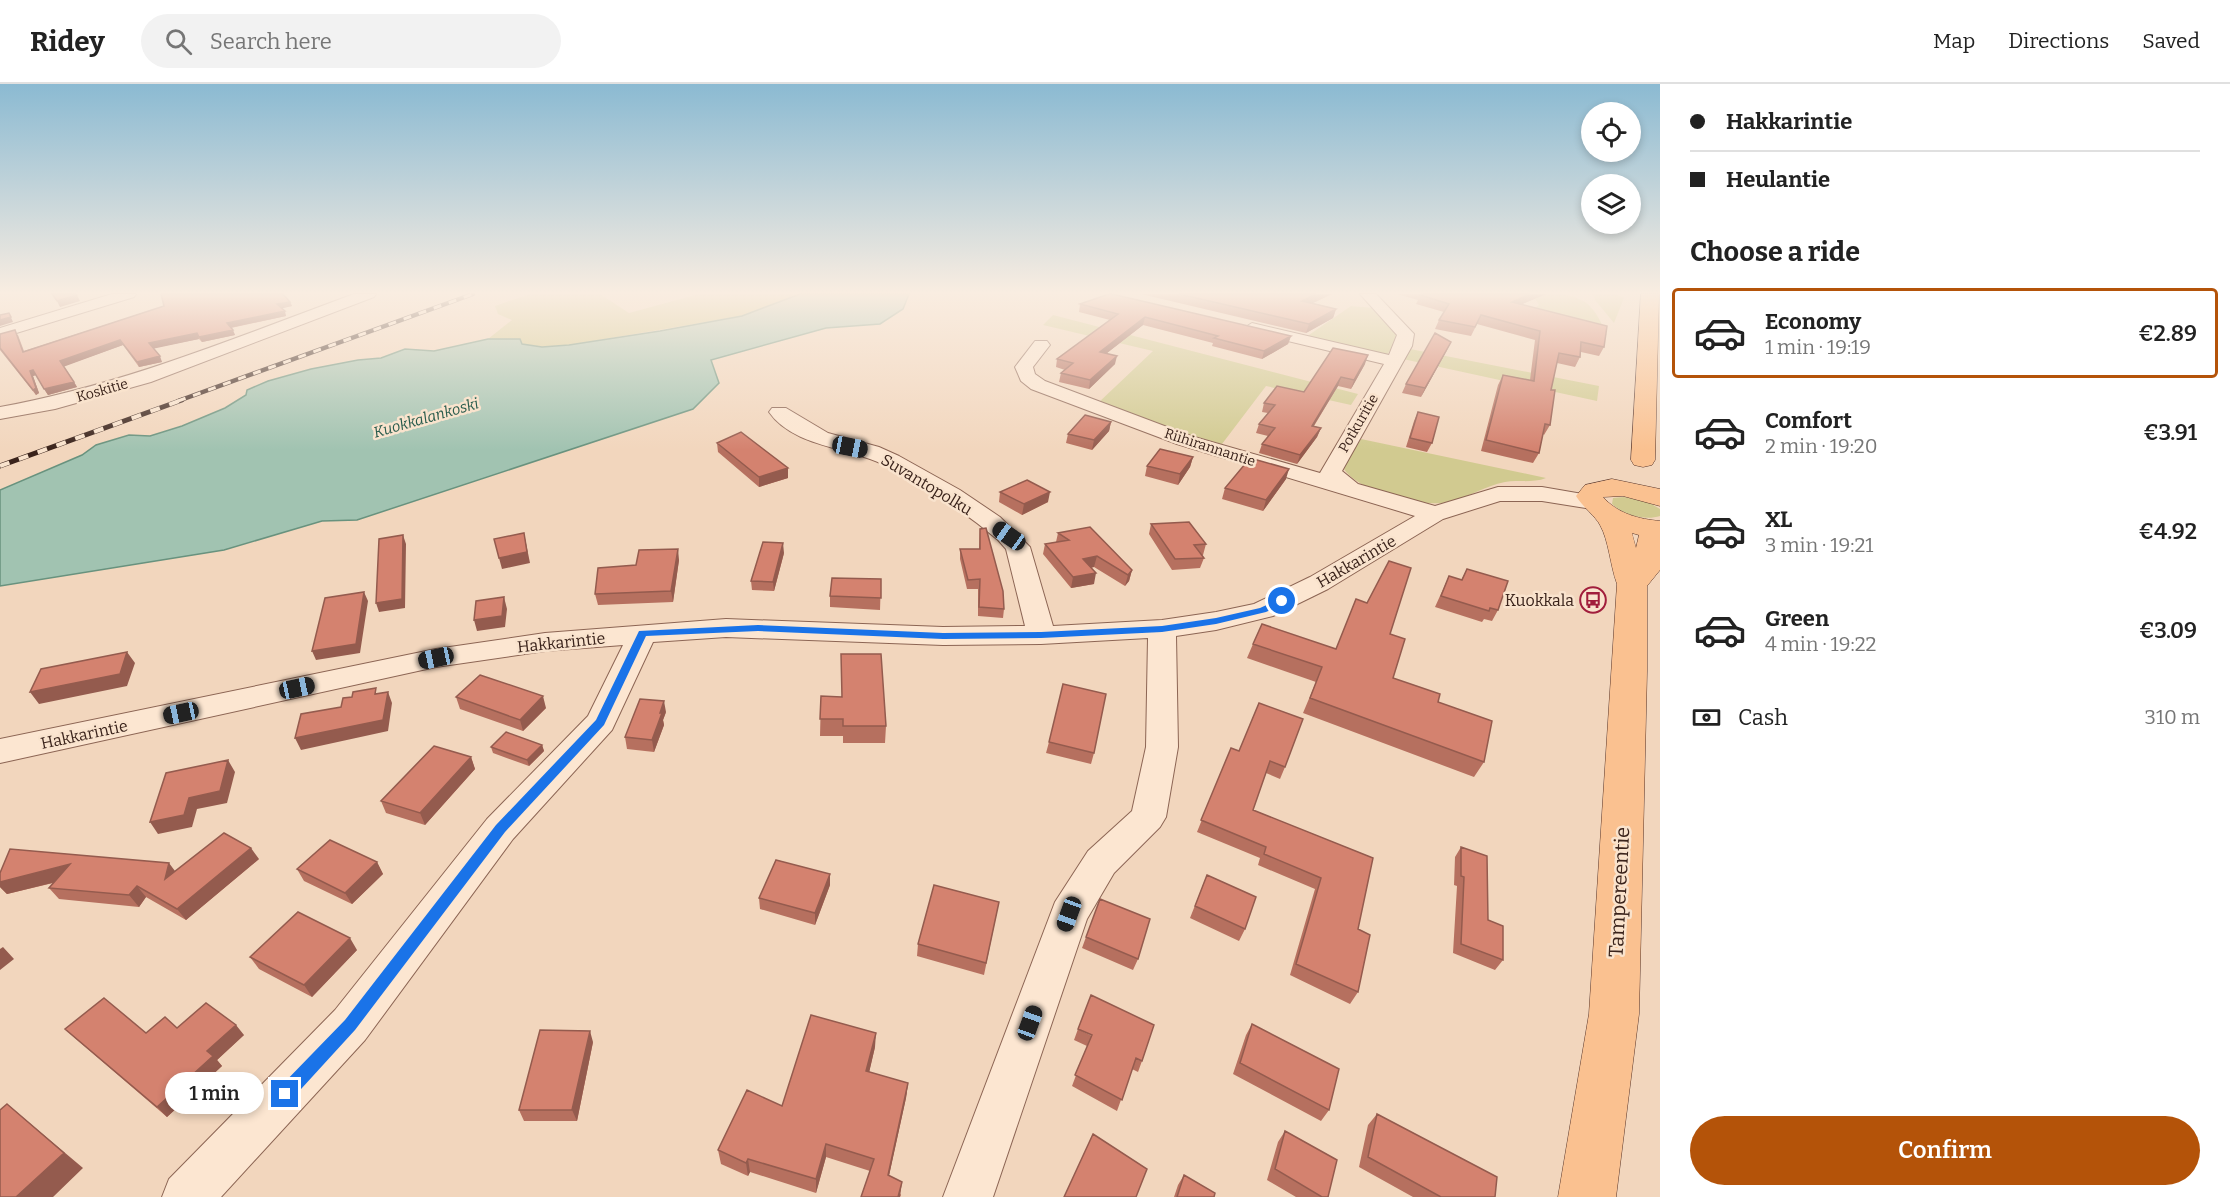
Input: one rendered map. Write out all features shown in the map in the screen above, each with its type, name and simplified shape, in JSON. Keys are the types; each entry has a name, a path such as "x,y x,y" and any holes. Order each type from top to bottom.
{"main road":[{"path":"1647,346 1643,460 1655,472 1660,489"},
{"path":"1606,499 1624,480 1632,466 1643,460"},
{"path":"1606,499 1660,498"},
{"path":"1606,499 1658,529"},
{"name":"Tampereentie","path":"1587,1197 1614,1014 1632,584 1624,563 1620,537 1606,499"},
{"name":"Tampereentie","path":"1632,584 1645,570 1658,529"}],"street":[{"name":"Koskitie","path":"0,413 55,403 144,378 230,346"},
{"name":"Riihirannantie","path":"1040,346 1024,367 1027,377 1038,385 1184,440 1435,514"},
{"path":"1328,346 1393,361"},
{"name":"Potkuritie","path":"1350,489 1330,472 1403,346"},
{"name":"Suvantopolku","path":"779,412 818,436 866,450 887,459 964,504 1009,536 1018,548 1041,635"},
{"name":"Hakkarintie","path":"0,752 436,658 544,642 643,633 737,628 943,636 1041,635 1162,629 1216,621 1263,610 1319,583 1435,514 1498,494 1542,494 1606,499"},
{"path":"968,1197 1069,914 1101,862 1148,817 1162,747 1162,629"},
{"path":"187,1197 350,1025 500,829 601,722 643,633"}],"shaded area":[{"path":"1132,346 1172,346 1358,394 1351,405 1266,386 1222,444 1171,430 1097,404 1153,351"},
{"path":"1346,346 1393,346 1387,355"},
{"path":"1410,349 1599,386 1597,401 1403,359"},
{"path":"1361,439 1546,478 1505,482 1448,502 1423,503 1408,500 1363,485 1344,469 1348,456"},
{"path":"1624,497 1648,502 1660,509 1660,516 1648,518 1635,516 1612,504 1613,498"}],"water":[{"name":"Kuokkalankoski","path":"457,346 762,346 711,360 719,383 693,409 357,520 322,521 224,550 0,586 0,490 82,455 96,445 129,435 150,436 182,426 225,408 246,395 247,390 268,381 311,369 381,358 405,349 434,351"}],"building":[{"path":"0,346 21,346 23,352 42,346 103,346 60,361 74,382 44,389 33,370 30,371 36,388 33,390"},
{"path":"125,346 151,346 160,356 137,362"},
{"path":"1075,346 1108,346 1100,352 1117,356 1090,380 1061,373 1073,363 1057,359"},
{"path":"1245,346 1273,346 1264,351"},
{"path":"1428,346 1449,346 1425,388 1406,384"},
{"path":"1538,346 1581,346 1580,357 1559,353 1551,390 1555,390 1550,425 1545,424 1539,453 1486,440 1503,375 1534,381"},
{"path":"1333,348 1368,355 1354,380 1341,377 1312,426 1321,428 1300,455 1262,444 1275,428 1259,424 1275,405 1264,403 1277,386 1304,392"},
{"path":"1418,412 1439,417 1432,443 1410,438"},
{"path":"1085,415 1111,422 1094,440 1068,434"},
{"path":"741,432 788,468 759,477 717,443"},
{"path":"1160,449 1193,457 1180,474 1147,466"},
{"path":"1250,458 1289,469 1266,500 1225,488"},
{"path":"1027,480 1050,492 1024,504 1000,492"},
{"path":"1189,522 1206,544 1194,545 1204,558 1175,559 1151,524"},
{"path":"1090,527 1132,570 1128,575 1097,556 1083,559 1096,573 1073,577 1045,544 1069,540 1058,533"},
{"path":"986,528 1003,591 1004,609 979,607 980,579 968,580 960,549 980,549 980,529"},
{"path":"524,533 527,552 499,558 494,539"},
{"path":"403,535 402,599 376,603 379,539"},
{"path":"763,542 783,543 773,582 751,581"},
{"path":"678,549 671,591 595,594 598,568 636,565 639,550"},
{"path":"1389,561 1411,568 1390,634 1405,639 1393,678 1440,694 1438,702 1492,721 1484,762 1310,698 1322,667 1253,644 1262,624 1336,649 1356,599 1367,603"},
{"path":"1467,569 1508,581 1498,610 1490,608 1489,611 1441,596 1449,576 1462,580"},
{"path":"832,578 881,579 881,598 830,596"},
{"path":"364,592 356,644 312,651 325,598"},
{"path":"504,597 502,616 474,620 476,601"},
{"path":"127,652 120,674 30,692 41,669"},
{"path":"841,654 881,654 886,726 843,726 843,719 820,719 821,696 842,697"},
{"path":"480,675 543,696 520,720 456,697"},
{"path":"1063,684 1106,694 1094,753 1049,742"},
{"path":"376,688 375,694 388,692 383,720 295,738 301,714 341,707 343,698 352,697 353,692"},
{"path":"640,699 664,701 652,740 625,737"},
{"path":"1259,703 1303,719 1285,767 1270,761 1253,810 1373,858 1358,929 1370,935 1358,992 1296,964 1321,878 1264,854 1266,847 1201,820 1231,748 1239,751"},
{"path":"506,732 542,745 527,760 491,747"},
{"path":"434,746 471,757 420,813 381,801"},
{"path":"228,760 220,791 189,798 184,815 150,822 166,773"},
{"path":"224,833 251,848 177,909 137,886 129,895 49,888 70,864 0,882 0,873 10,849 169,863 165,879"},
{"path":"330,840 377,862 345,893 297,869"},
{"path":"1461,847 1487,856 1488,920 1503,926 1503,960 1461,944 1464,877 1461,876"},
{"path":"776,860 830,874 815,913 759,898"},
{"path":"1207,875 1256,897 1245,929 1195,906"},
{"path":"934,885 999,902 986,963 918,944"},
{"path":"1100,899 1150,919 1138,959 1086,937"},
{"path":"298,912 350,938 304,985 250,957"},
{"path":"1091,995 1154,1025 1142,1061 1136,1058 1122,1100 1075,1075 1092,1035 1078,1029"},
{"path":"104,998 146,1033 165,1017 177,1028 206,1003 236,1025 207,1051 213,1056 157,1107 65,1029"},
{"path":"811,1015 876,1033 866,1071 908,1083 888,1175 902,1182 898,1197 861,1197 874,1159 826,1144 816,1179 748,1159 746,1163 718,1150 747,1090 782,1106"},
{"path":"1252,1024 1339,1069 1329,1110 1240,1063"},
{"path":"540,1030 590,1031 572,1110 519,1110"},
{"path":"7,1104 64,1153 16,1197 0,1197 0,1110"},
{"path":"1377,1114 1497,1177 1495,1197 1441,1197 1368,1157"},
{"path":"1285,1131 1337,1160 1328,1197 1322,1197 1275,1169"},
{"path":"1093,1134 1147,1169 1136,1197 1064,1197"},
{"path":"1184,1175 1215,1193 1214,1197 1177,1197"}],"railway":[{"path":"178,401 330,346"},
{"path":"0,466 182,400"}],"place":[{"name":"Kuokkala","path":"1593,600"}],"route":[{"path":"285,1094 350,1025 500,829 601,722 643,633 758,628 943,636 1041,635 1162,629 1216,621 1263,610 1282,601"}]}
